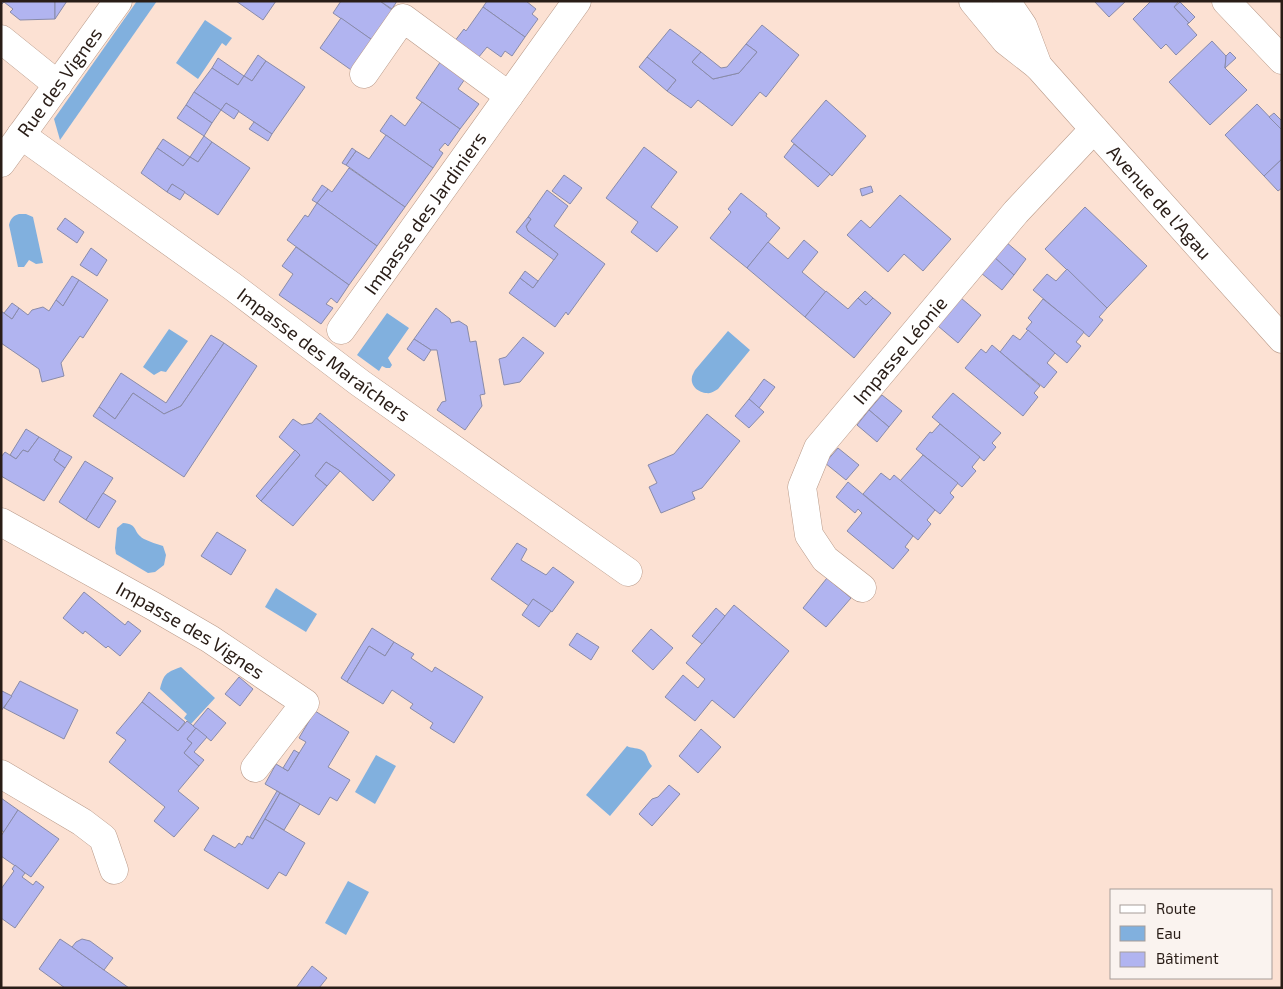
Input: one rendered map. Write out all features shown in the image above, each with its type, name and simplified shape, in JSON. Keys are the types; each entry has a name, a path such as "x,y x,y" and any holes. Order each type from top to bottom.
{"street":[{"name":"Rue des Vignes","path":"1,162 118,1"},
{"name":"Impasse des Jardiniers","path":"341,330 577,1"},
{"name":"Avenue de l'Agau","path":"973,1 1006,41 1038,66 1282,339"},
{"name":"Avenue de l'Agau","path":"1006,1 1023,26 1038,66"},
{"path":"1226,1 1282,60"},
{"path":"364,74 409,10 509,96"},
{"path":"1,39 58,84"},
{"name":"Impasse Léonie","path":"862,588 825,559 809,535 802,487 818,448 1016,212 1094,129"},
{"name":"Impasse des Maraîchers","path":"21,135 232,286 360,383 628,572"},
{"name":"Impasse des Vignes","path":"1,522 210,639 305,703 254,768"},
{"path":"1,774 82,822 103,838 114,870"}],"water":[{"path":"137,1 157,1 60,140 54,119"},
{"path":"205,20 232,38 226,46 222,43 198,79 176,63"},
{"path":"19,214 33,217 43,263 36,264 29,260 24,267 18,267 9,225 13,218"},
{"path":"387,313 409,328 388,358 392,365 390,368 382,366 379,371 357,355"},
{"path":"169,329 188,341 166,372 161,371 154,375 143,367"},
{"path":"728,331 750,350 718,389 710,393 701,392 692,383 693,374"},
{"path":"123,523 134,527 144,539 163,546 166,555 164,565 155,572 148,573 116,554 117,528"},
{"path":"276,588 317,614 306,632 265,607"},
{"path":"181,667 215,698 191,724 184,718 187,714 160,689 166,675"},
{"path":"627,746 643,751 652,766 610,816 586,795"},
{"path":"376,755 396,766 375,804 355,792"},
{"path":"348,881 369,892 346,935 325,923"}],"building":[{"path":"1,1 55,1 55,19 20,20 10,12 13,9 4,2 1,5"},
{"path":"55,1 67,1 55,19"},
{"path":"236,1 276,1 263,20"},
{"path":"341,1 380,1 396,13 375,42 333,13"},
{"path":"380,1 397,1 392,9"},
{"path":"487,1 526,1 536,9 532,14 538,19 525,37 483,7"},
{"path":"1094,1 1126,1 1109,17"},
{"path":"1151,1 1179,1 1174,7 1197,35 1176,55 1166,44 1161,49 1133,19"},
{"path":"1180,2 1195,17 1189,23 1174,7"},
{"path":"483,7 525,37 512,56 505,51 501,57 487,47 478,58 454,42 464,29 466,31"},
{"path":"341,18 375,42 354,72 320,48"},
{"path":"762,25 799,55 766,97 760,92 732,126 698,100 691,108 667,91 676,80 647,57 670,29 701,52 692,62 713,79 739,73 757,52 746,44"},
{"path":"1212,41 1226,56 1225,68 1247,90 1210,125 1169,82"},
{"path":"746,44 757,52 739,73 713,79 692,62 701,52 721,68 727,67"},
{"path":"1230,52 1236,58 1225,68 1226,56"},
{"path":"258,55 266,61 252,81 244,76"},
{"path":"647,57 676,80 667,91 639,67"},
{"path":"218,58 244,76 238,85 212,68"},
{"path":"443,58 467,76 458,89 479,104 460,129 416,98"},
{"path":"266,61 305,87 272,134 226,103 221,110 194,92 212,68 238,85 244,76 252,81"},
{"path":"194,92 221,110 212,123 186,105"},
{"path":"826,100 866,136 832,176 791,141"},
{"path":"422,102 460,129 448,146 445,143 439,150 443,153 433,168 380,131 391,115 405,126"},
{"path":"226,103 239,111 234,119 221,110"},
{"path":"1257,104 1282,130 1282,159 1264,176 1225,135"},
{"path":"186,105 212,123 204,136 177,118"},
{"path":"1274,113 1282,121 1282,130 1269,117"},
{"path":"254,122 272,134 268,141 249,129"},
{"path":"386,135 433,168 405,207 346,165 356,151 369,159"},
{"path":"204,136 212,142 198,162 190,157"},
{"path":"163,139 190,157 183,166 157,148"},
{"path":"212,142 250,168 218,215 172,184 167,192 141,173 157,148 183,166 190,157 198,162"},
{"path":"794,144 830,174 818,187 784,157"},
{"path":"644,147 677,172 651,207 678,227 657,252 631,232 638,222 606,198"},
{"path":"352,148 356,151 346,165 342,163"},
{"path":"1282,159 1282,188 1278,191 1264,176"},
{"path":"349,168 405,207 377,246 317,203 328,189 332,192"},
{"path":"564,175 582,188 570,204 552,191"},
{"path":"172,184 185,192 180,200 167,192"},
{"path":"322,185 328,189 317,203 312,200"},
{"path":"871,186 873,192 862,196 860,189"},
{"path":"547,190 568,206 554,226 605,264 568,315 566,312 555,327 509,293 520,278 533,288 558,254 528,231 526,227 531,219 528,217"},
{"path":"741,193 767,214 766,216 780,228 747,268 710,238 731,212 728,209"},
{"path":"900,195 951,239 923,271 904,254 888,272 847,235 861,220 870,228"},
{"path":"317,203 377,246 349,285 287,240 305,215 308,217"},
{"path":"1085,207 1147,266 1107,308 1045,249"},
{"path":"528,217 531,219 526,226 528,231 558,254 554,260 516,232"},
{"path":"65,218 84,232 77,243 57,229"},
{"path":"804,240 818,252 802,272 826,292 805,317 747,268 768,242 788,259"},
{"path":"1006,242 1026,259 1014,275 994,257"},
{"path":"296,247 349,285 337,303 331,298 326,304 333,308 321,324 279,295 293,274 282,266"},
{"path":"91,248 107,260 97,276 80,265"},
{"path":"994,257 1014,275 1002,290 981,273"},
{"path":"1067,269 1107,308 1099,317 1103,320 1089,337 1033,290 1047,274 1056,281"},
{"path":"525,271 538,281 533,288 520,278"},
{"path":"72,276 79,280 63,306 56,300"},
{"path":"79,280 108,300 83,338 80,336 61,363 64,376 42,382 39,369 1,343 1,311 12,319 19,308 28,315 32,310 43,307 49,311 56,300 63,306"},
{"path":"826,291 848,309 858,298 866,305 873,298 891,313 854,358 805,317"},
{"path":"865,291 873,298 866,305 858,298"},
{"path":"961,298 981,315 958,343 938,326"},
{"path":"1043,299 1084,332 1076,342 1081,346 1067,363 1026,329 1032,322 1028,318"},
{"path":"12,303 19,308 12,319 4,313"},
{"path":"436,308 450,319 451,323 459,321 467,326 470,342 476,341 485,394 480,395 482,406 465,430 437,410 442,402 446,401 437,350 431,350 414,339"},
{"path":"1028,330 1055,353 1047,363 1057,372 1044,388 1000,352 1013,335 1020,340"},
{"path":"211,335 224,343 181,406 164,414 133,393 115,419 99,407 121,373 166,403"},
{"path":"523,337 544,353 520,382 504,385 499,359 506,357"},
{"path":"414,339 431,350 424,361 407,349"},
{"path":"224,343 257,366 184,477 93,416 99,407 115,419 133,393 164,414 181,406"},
{"path":"992,345 1040,386 1034,393 1038,397 1023,416 965,368 981,349 986,353"},
{"path":"764,379 775,387 759,408 749,399"},
{"path":"953,393 1001,433 992,443 996,447 984,461 932,417"},
{"path":"882,395 902,411 889,427 869,410"},
{"path":"749,399 764,412 749,428 735,416"},
{"path":"869,410 889,427 877,442 857,425"},
{"path":"320,413 395,475 390,481 316,418"},
{"path":"707,414 740,441 702,488 692,492 695,499 661,513 649,487 657,483 648,465 674,454"},
{"path":"316,418 390,481 373,501 340,471 326,462 315,476 327,486 293,526 261,501 300,455 279,437 293,419 302,425 312,423"},
{"path":"940,424 980,457 972,467 976,471 962,487 916,449 930,432 932,433"},
{"path":"26,429 39,437 28,452 23,450 16,459 10,455"},
{"path":"39,437 60,450 54,460 65,468 44,501 1,476 1,457 5,452 16,459 23,450 28,452"},
{"path":"838,448 859,465 846,480 825,463"},
{"path":"60,450 72,457 65,468 54,460"},
{"path":"295,450 300,455 261,501 256,496"},
{"path":"923,455 958,483 950,493 954,497 940,514 900,481"},
{"path":"85,461 113,478 86,520 59,502"},
{"path":"326,462 340,471 327,486 315,476"},
{"path":"881,473 890,480 894,475 935,510 927,520 931,524 918,540 863,494"},
{"path":"848,482 913,536 905,547 909,550 893,569 847,531 862,513 858,509 855,513 836,497"},
{"path":"103,493 116,501 99,528 86,520"},
{"path":"217,532 246,550 231,575 201,556"},
{"path":"517,543 527,549 521,560 546,575 553,567 574,582 552,612 533,599 529,606 491,579"},
{"path":"827,578 851,598 826,627 803,608"},
{"path":"84,592 125,625 128,621 141,631 120,656 108,646 106,648 85,631 83,634 63,618"},
{"path":"533,599 551,611 539,627 522,615"},
{"path":"734,605 789,651 734,718 712,700 695,721 665,697 683,675 698,688 705,679 686,663"},
{"path":"716,608 725,616 702,644 692,636"},
{"path":"372,628 394,642 385,656 369,646 347,682 341,678"},
{"path":"651,629 673,648 653,670 632,651"},
{"path":"577,633 599,647 591,660 569,645"},
{"path":"394,642 414,654 411,658 432,672 435,667 483,697 454,743 430,728 433,723 410,708 413,704 392,690 383,704 347,682 369,646 385,656"},
{"path":"239,677 253,689 240,706 225,694"},
{"path":"20,681 78,710 64,739 4,708"},
{"path":"2,691 12,696 1,711 1,693"},
{"path":"149,692 185,722 178,731 142,702"},
{"path":"142,702 178,731 187,721 196,728 187,739 192,743 184,753 199,766 178,791 199,808 174,837 154,821 165,807 109,762 126,740 116,733"},
{"path":"208,708 226,723 211,741 193,726"},
{"path":"315,711 349,732 328,767 350,780 337,801 330,797 319,815 265,784 276,764 288,771 306,742 299,738"},
{"path":"196,728 207,737 194,752 204,760 199,766 184,753 192,743 187,739"},
{"path":"701,729 721,747 698,773 679,756"},
{"path":"294,750 299,753 288,771 283,768"},
{"path":"669,785 680,794 652,826 639,814 652,799 658,797"},
{"path":"277,791 280,793 253,839 250,837"},
{"path":"280,793 300,804 284,830 265,819"},
{"path":"1,798 18,810 4,832 1,830"},
{"path":"18,810 59,839 31,877 1,856 1,836"},
{"path":"265,819 305,843 286,876 279,872 268,889 204,850 213,835 235,848 239,843 242,845 247,836 253,839"},
{"path":"15,865 25,873 22,877 33,885 36,881 44,887 15,928 1,918 1,889 14,871 12,869"},
{"path":"60,939 129,988 65,988 39,969"},
{"path":"82,939 90,941 113,958 104,970 72,947"},
{"path":"312,966 327,978 319,988 296,988"}]}
